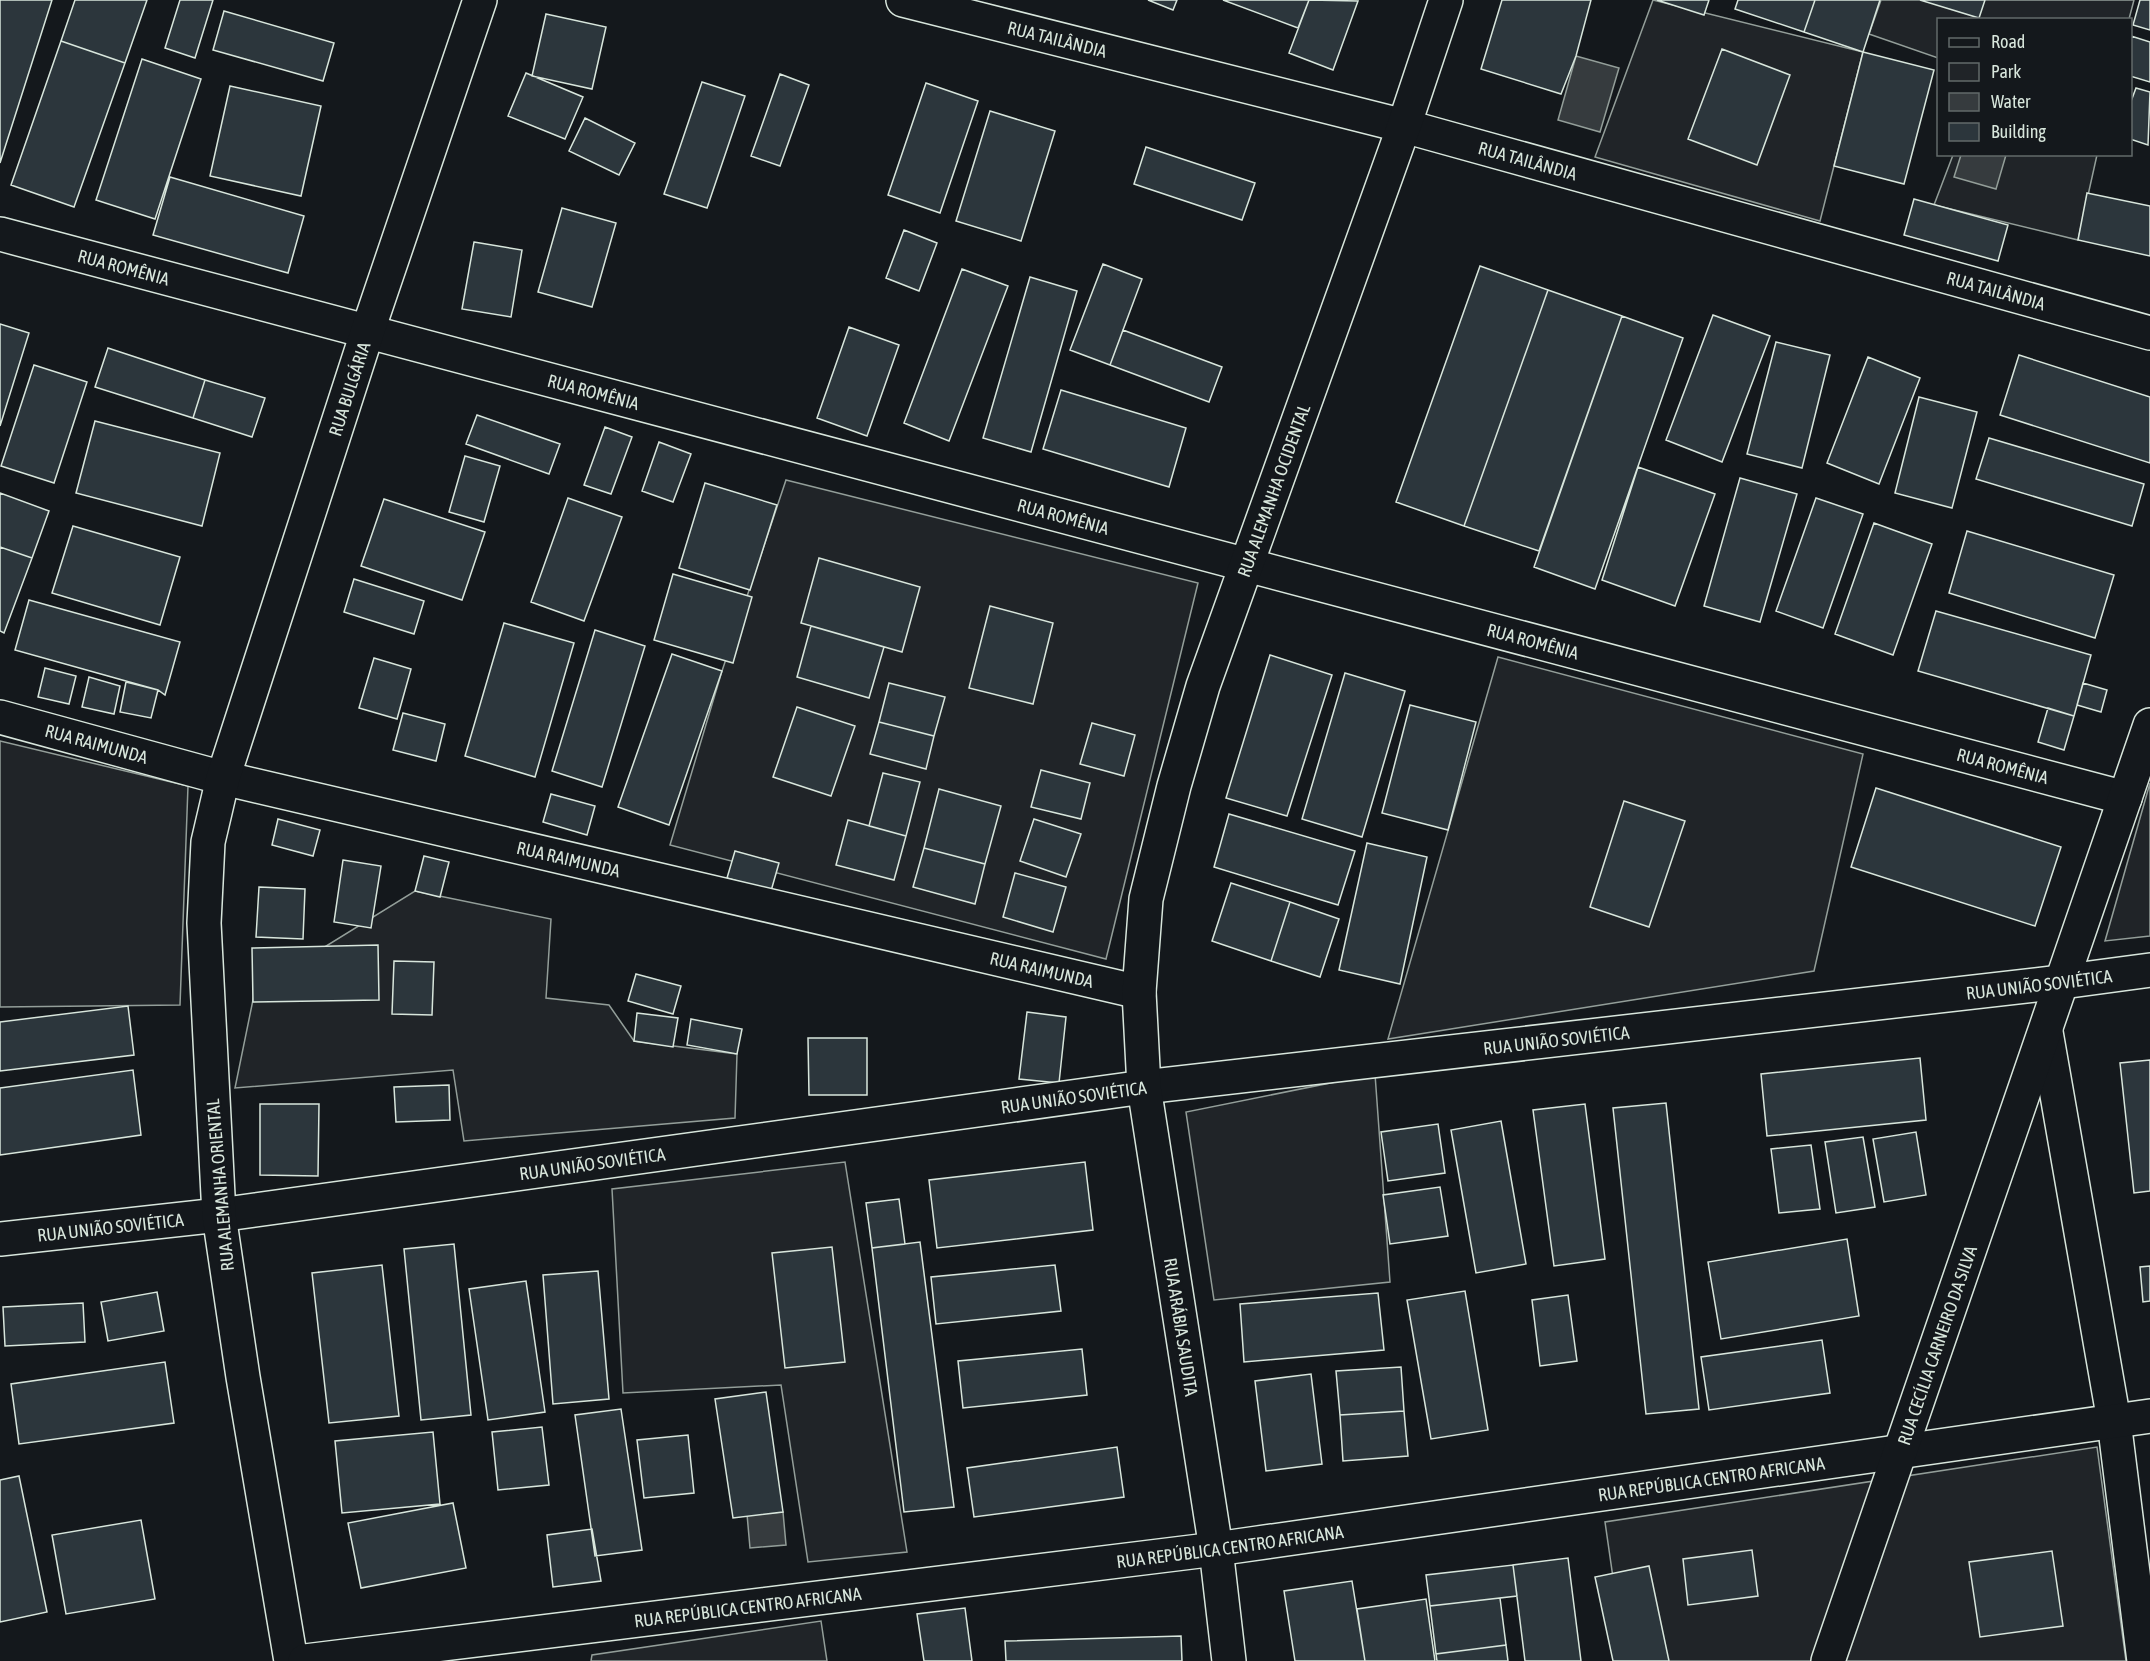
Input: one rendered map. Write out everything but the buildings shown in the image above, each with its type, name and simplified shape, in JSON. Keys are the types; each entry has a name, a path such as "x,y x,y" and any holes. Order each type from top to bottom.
{"street":[{"name":"RUA BULGÁRIA","path":"223,778 368,330 480,0"},
{"name":"RUA TAILÂNDIA","path":"903,0 1404,126 2150,333"},
{"name":"RUA ALEMANHA OCIDENTAL","path":"1139,992 1146,899 1203,686 1404,126 1446,0"},
{"name":"RUA ROMÊNIA","path":"0,234 368,330 1247,567 2126,798"},
{"name":"RUA RAIMUNDA","path":"0,717 223,778 1139,992"},
{"name":"RUA CECÍLIA CARNEIRO DA SILVA","path":"1828,1661 2150,725"},
{"name":"RUA ALEMANHA ORIENTAL","path":"223,778 208,842 204,923 219,1215 243,1377 291,1661"},
{"name":"RUA UNIÃO SOVIÉTICA","path":"0,1239 219,1215 1144,1087 2150,970"},
{"name":"RUA ARÁBIA SAUDITA","path":"1139,992 1144,1087 1216,1549 1229,1661"},
{"name":"RUA CECÍLIA CARNEIRO DA SILVA","path":"2045,1028 2114,1421 2144,1661"},
{"name":"RUA REPÚBLICA CENTRO AFRICANA","path":"305,1661 1216,1549 2150,1416"}],"green space":[{"path":"1653,0 1863,52 1820,221 1595,157"},
{"path":"1881,0 2134,0 2129,18 1937,18 1937,58 1869,34"},
{"path":"1953,156 2097,156 2078,240 1934,205"},
{"path":"786,480 1198,583 1106,959 670,845 722,671"},
{"path":"1498,657 1863,754 1814,971 1388,1039"},
{"path":"0,741 188,786 180,1005 0,1007"},
{"path":"2150,783 2150,936 2105,941"},
{"path":"415,891 551,919 546,998 609,1005 634,1041 737,1054 735,1118 464,1141 453,1070 235,1088 255,990"},
{"path":"1375,1074 1390,1282 1214,1300 1186,1112"},
{"path":"845,1162 907,1552 808,1562 781,1385 623,1393 612,1189"},
{"path":"2097,1447 2126,1661 1625,1661 1605,1522"},
{"path":"821,1621 827,1661 591,1661 592,1655"}],"water":[{"path":"1576,56 1619,68 1600,132 1558,120"},
{"path":"1961,156 2006,156 1996,189 1954,177"},
{"path":"783,1512 786,1545 750,1548 747,1514"}]}
